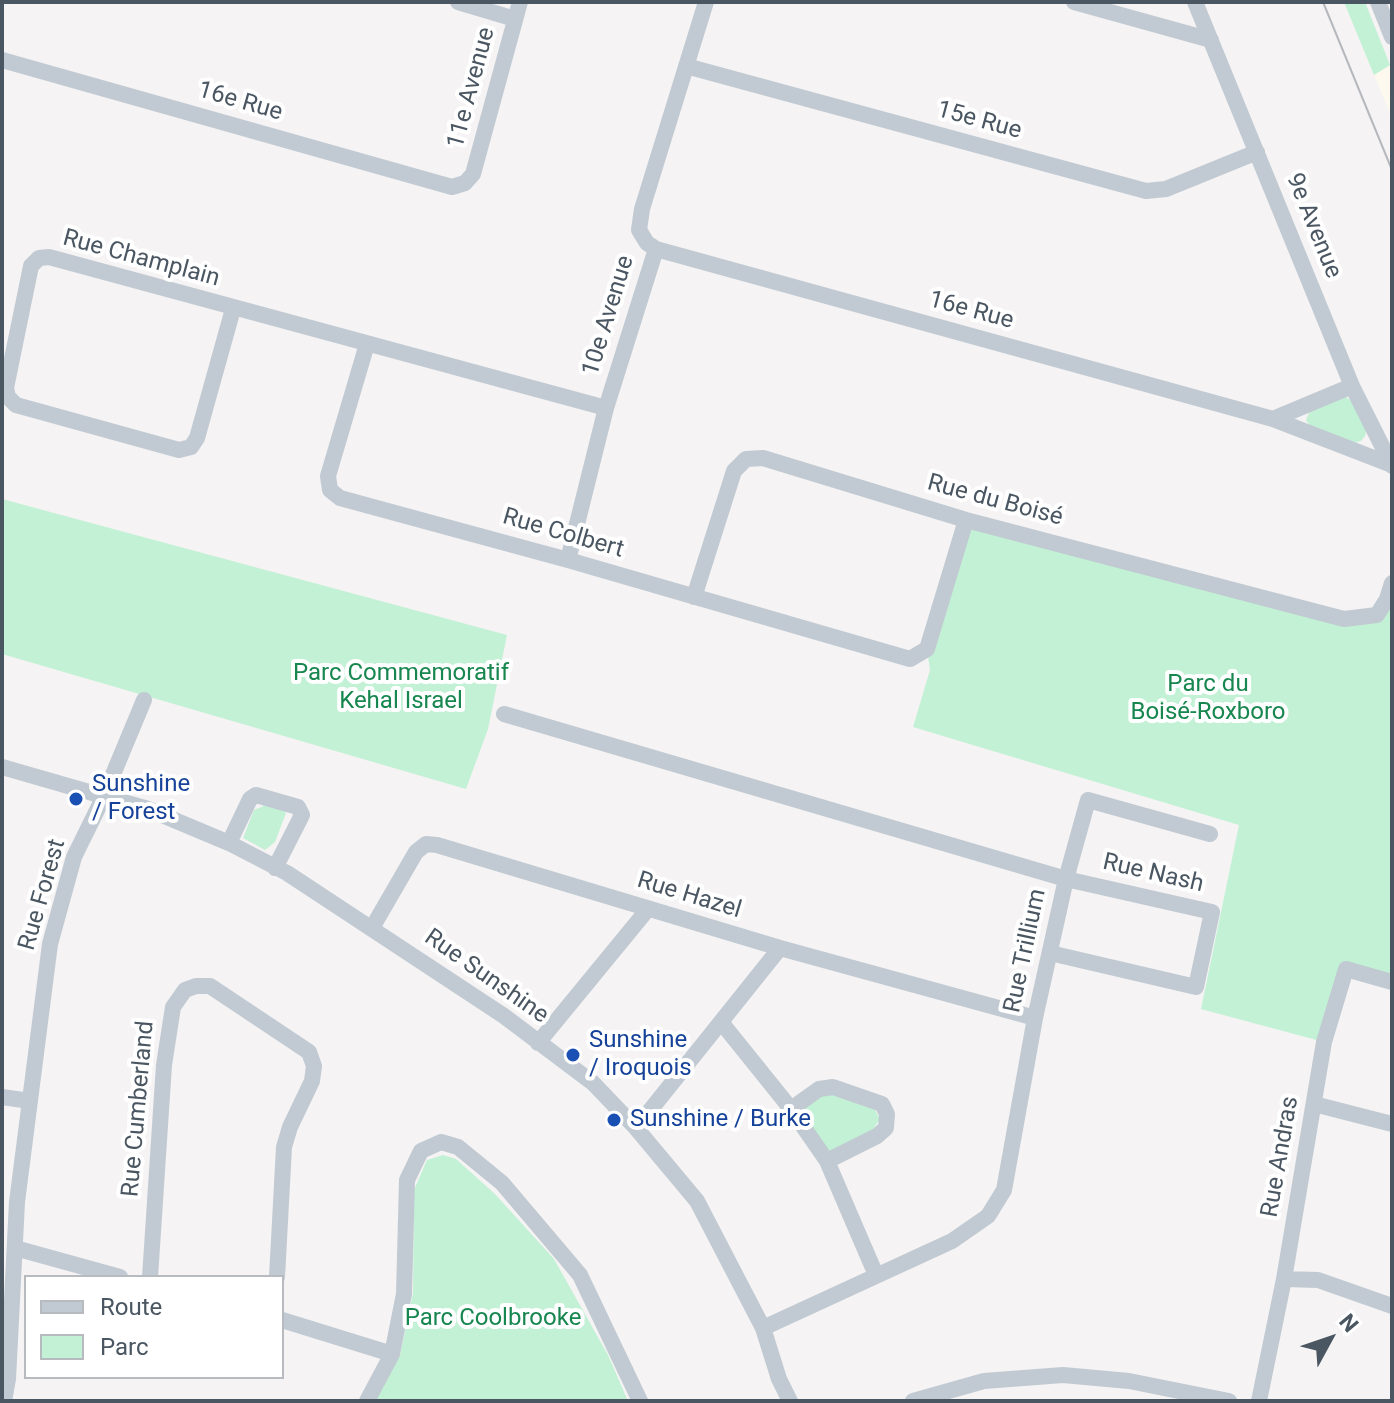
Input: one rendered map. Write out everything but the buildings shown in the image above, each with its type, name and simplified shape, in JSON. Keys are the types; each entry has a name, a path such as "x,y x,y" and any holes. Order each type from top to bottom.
{"street":[{"path":"458,2 518,10"},
{"name":"10e Avenue","path":"568,560 606,408 656,249 647,243 639,230 642,209 706,2"},
{"path":"1074,2 1211,40"},
{"name":"9e Avenue","path":"1195,2 1352,386 1392,465"},
{"path":"1378,2 1392,37"},
{"name":"11e Avenue","path":"465,183 473,174 518,10"},
{"name":"16e Rue","path":"2,60 452,187 465,183"},
{"name":"15e Rue","path":"686,66 1146,191 1166,189 1257,152"},
{"name":"16e Rue","path":"656,249 1273,419 1392,465"},
{"name":"Rue Champlain","path":"233,309 197,438 191,447 179,450 16,405 8,397 6,388 31,266 39,258 49,257 606,408"},
{"name":"Rue Colbert","path":"367,344 328,476 330,490 340,498 910,659 927,649 966,520"},
{"path":"1273,419 1352,386"},
{"name":"Rue du Boisé","path":"694,597 734,471 746,459 763,458 966,520 1344,619 1377,615 1392,583"},
{"name":"Rue Forest","path":"4,1401 8,1379 17,1202 50,944 74,857 104,796 144,700"},
{"name":"Rue Trillium","path":"504,714 1066,879 1035,1018 1004,1190 988,1216 952,1241 763,1328"},
{"name":"Rue Sunshine","path":"2,767 148,809 229,843 372,928 504,1016 593,1083 636,1128 697,1201 763,1328 779,1379 790,1401"},
{"path":"229,843 250,799 256,795 298,807 302,815 275,868"},
{"name":"Rue Nash","path":"1050,953 1196,987 1212,912 1066,879 1088,800 1210,834"},
{"name":"Rue Hazel","path":"372,928 416,852 426,844 437,845 780,948 1035,1018"},
{"path":"538,1043 648,909"},
{"path":"636,1128 780,948"},
{"name":"Rue Andras","path":"1259,1401 1284,1279 1324,1042 1346,969 1392,982"},
{"name":"Rue Cumberland","path":"150,1275 164,1065 173,1007 185,990 196,986 210,986 309,1052 314,1066 312,1081 284,1147 277,1275"},
{"path":"721,1022 791,1109 827,1161 876,1275"},
{"path":"791,1109 819,1089 833,1087 882,1104 887,1114 886,1128 827,1161"},
{"path":"2,1097 30,1101"},
{"path":"1314,1104 1392,1124"},
{"path":"367,1401 392,1354 404,1294 407,1180 421,1151 441,1142 458,1147 502,1183 580,1275 640,1401"},
{"path":"15,1248 113,1275"},
{"path":"1284,1279 1318,1280 1392,1306"},
{"path":"284,1321 392,1354"},
{"path":"913,1401 984,1381 1063,1375 1129,1381 1229,1401"}],"shaded area":[{"path":"1390,65 1392,69 1392,118 1374,75"}],"green space":[{"path":"1344,2 1365,2 1390,65 1374,75"},
{"path":"1346,397 1353,402 1367,428 1361,441 1353,443 1310,426 1306,420 1318,405"},
{"name":"Parc Commemoratif Kehal Israel","path":"2,499 507,635 488,729 466,789 2,654"},
{"name":"Parc du Boisé-Roxboro","path":"966,520 1344,619 1377,615 1392,583 1392,982 1346,969 1324,1042 1201,1009 1239,825 913,727 930,670 927,649"},
{"path":"266,805 283,809 286,813 275,842 265,850 243,838 254,810"},
{"path":"833,1094 874,1108 880,1119 870,1134 830,1154 799,1109 821,1096"},
{"name":"Parc Coolbrooke","path":"443,1155 456,1159 495,1194 554,1259 608,1355 628,1401 375,1401 400,1355 413,1293 414,1190 427,1160"}],"tram line":[{"path":"1323,2 1392,170"}],"place":[{"name":"Sunshine / Forest","path":"76,799"},
{"name":"Sunshine / Iroquois","path":"573,1055"},
{"name":"Sunshine / Burke","path":"614,1120"}]}
